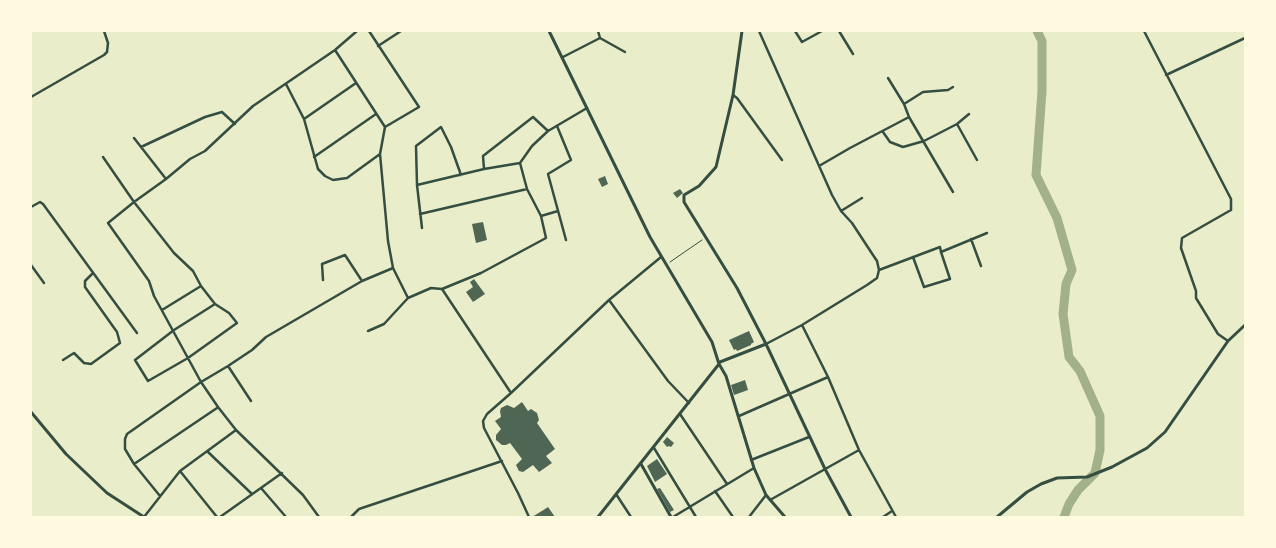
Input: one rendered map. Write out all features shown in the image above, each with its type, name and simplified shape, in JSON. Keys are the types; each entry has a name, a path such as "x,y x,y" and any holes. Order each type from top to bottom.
{"street":[{"path":"31,98 104,55 107,52 108,43 104,31"},
{"path":"319,517 303,495 236,430 218,407 188,358 154,296 149,281 108,223 190,159 205,151 236,124 253,106 334,50 357,31"},
{"path":"369,31 419,107 384,127"},
{"path":"378,46 401,31"},
{"path":"549,31 640,218 665,265 712,342 719,363 726,376 754,468 766,495 785,517"},
{"path":"598,31 600,38 625,52"},
{"path":"742,31 733,95 716,167 699,186 684,195 684,202 737,288 766,344 825,469 851,517"},
{"path":"598,517 719,363 766,344 802,325 877,278 879,270 877,261 852,223 841,211 818,166 759,31"},
{"path":"795,31 802,42 822,31"},
{"path":"838,31 853,54"},
{"path":"1144,31 1231,199 1231,210 1182,238 1181,248 1196,291 1196,298 1218,334 1228,341"},
{"path":"563,57 600,38"},
{"path":"1166,75 1245,38"},
{"path":"334,50 384,127 380,154 388,241 393,268 408,298"},
{"path":"888,78 904,104 909,118 954,192"},
{"path":"286,84 304,119 318,169 325,176 333,180 347,178 380,154"},
{"path":"304,119 356,84"},
{"path":"904,104 923,92 953,88"},
{"path":"733,95 782,160"},
{"path":"417,184 520,163 532,146 548,131 588,108"},
{"path":"142,147 205,117 222,112 236,124"},
{"path":"314,157 376,114"},
{"path":"883,132 890,142 903,147 924,141 957,124 969,114"},
{"path":"484,169 483,156 533,117 548,131"},
{"path":"818,166 909,118"},
{"path":"957,124 977,160"},
{"path":"557,126 572,160 548,174 566,240"},
{"path":"422,228 417,184 416,146 441,127 452,147 461,175"},
{"path":"134,138 166,179"},
{"path":"103,157 134,202 174,253 193,271 201,286 215,304 229,313 237,323 188,358 148,381 135,360 174,330 215,304"},
{"path":"368,331 384,324 408,298 431,288 442,289 481,273 546,238 541,216 527,189 520,163"},
{"path":"420,214 527,189"},
{"path":"841,211 862,198"},
{"path":"31,207 40,202 43,204 137,332"},
{"path":"541,216 558,211"},
{"path":"941,252 987,233"},
{"path":"971,239 981,266"},
{"path":"879,270 913,257 940,247 950,280 924,287 913,257"},
{"path":"324,280 322,264 346,255 362,281"},
{"path":"529,517 484,428 483,421 487,414 609,300 661,258"},
{"path":"31,265 44,284"},
{"path":"160,496 125,450 124,443 127,434 252,350 266,337 362,281 393,268"},
{"path":"63,360 74,353 84,364 91,364 120,343 117,332 85,287 84,281 93,274"},
{"path":"162,310 201,286"},
{"path":"442,289 511,393"},
{"path":"609,300 668,381 689,403"},
{"path":"802,325 828,378 859,450 896,517"},
{"path":"997,517 1027,492 1042,484 1057,478 1087,477 1112,467 1147,448 1165,432 1228,341 1245,325"},
{"path":"228,366 251,401"},
{"path":"739,416 828,378"},
{"path":"134,464 218,407"},
{"path":"31,412 66,454 108,493 144,517 180,471 236,430"},
{"path":"680,414 727,484"},
{"path":"751,460 809,436"},
{"path":"654,448 696,517"},
{"path":"770,500 859,450"},
{"path":"208,452 252,494"},
{"path":"350,517 359,508 502,461"},
{"path":"641,464 672,517 754,468"},
{"path":"180,471 219,517 282,473"},
{"path":"261,488 286,517"},
{"path":"715,491 733,517"},
{"path":"616,494 631,517"},
{"path":"750,517 766,495"},
{"path":"883,517 892,511"}],"path":[{"path":"665,265 706,238"}],"building":[{"path":"605,176 608,184 602,187 598,179"},
{"path":"680,189 683,193 677,198 673,193"},
{"path":"483,222 487,240 476,243 472,224"},
{"path":"474,279 485,294 473,302 466,292 473,287 470,282"},
{"path":"749,331 754,342 737,351 736,349 734,350 729,340"},
{"path":"745,380 748,390 734,395 731,385"},
{"path":"522,402 528,411 531,409 537,413 539,420 537,423 555,449 546,456 552,463 539,472 533,465 523,472 519,471 516,465 522,459 510,443 502,445 496,440 496,435 501,429 495,421 501,417 501,408 507,405 514,408"},
{"path":"667,437 674,443 671,447 667,447 663,442"},
{"path":"657,459 667,474 655,482 647,466"},
{"path":"660,488 674,510 670,512 657,489"},
{"path":"548,507 555,517 532,517 545,509"}],"waterway":[{"path":"1037,31 1042,41 1042,91 1036,175 1057,218 1072,270 1066,284 1063,314 1069,357 1080,371 1100,416 1100,450 1095,473 1078,490 1069,504 1064,517"}]}
